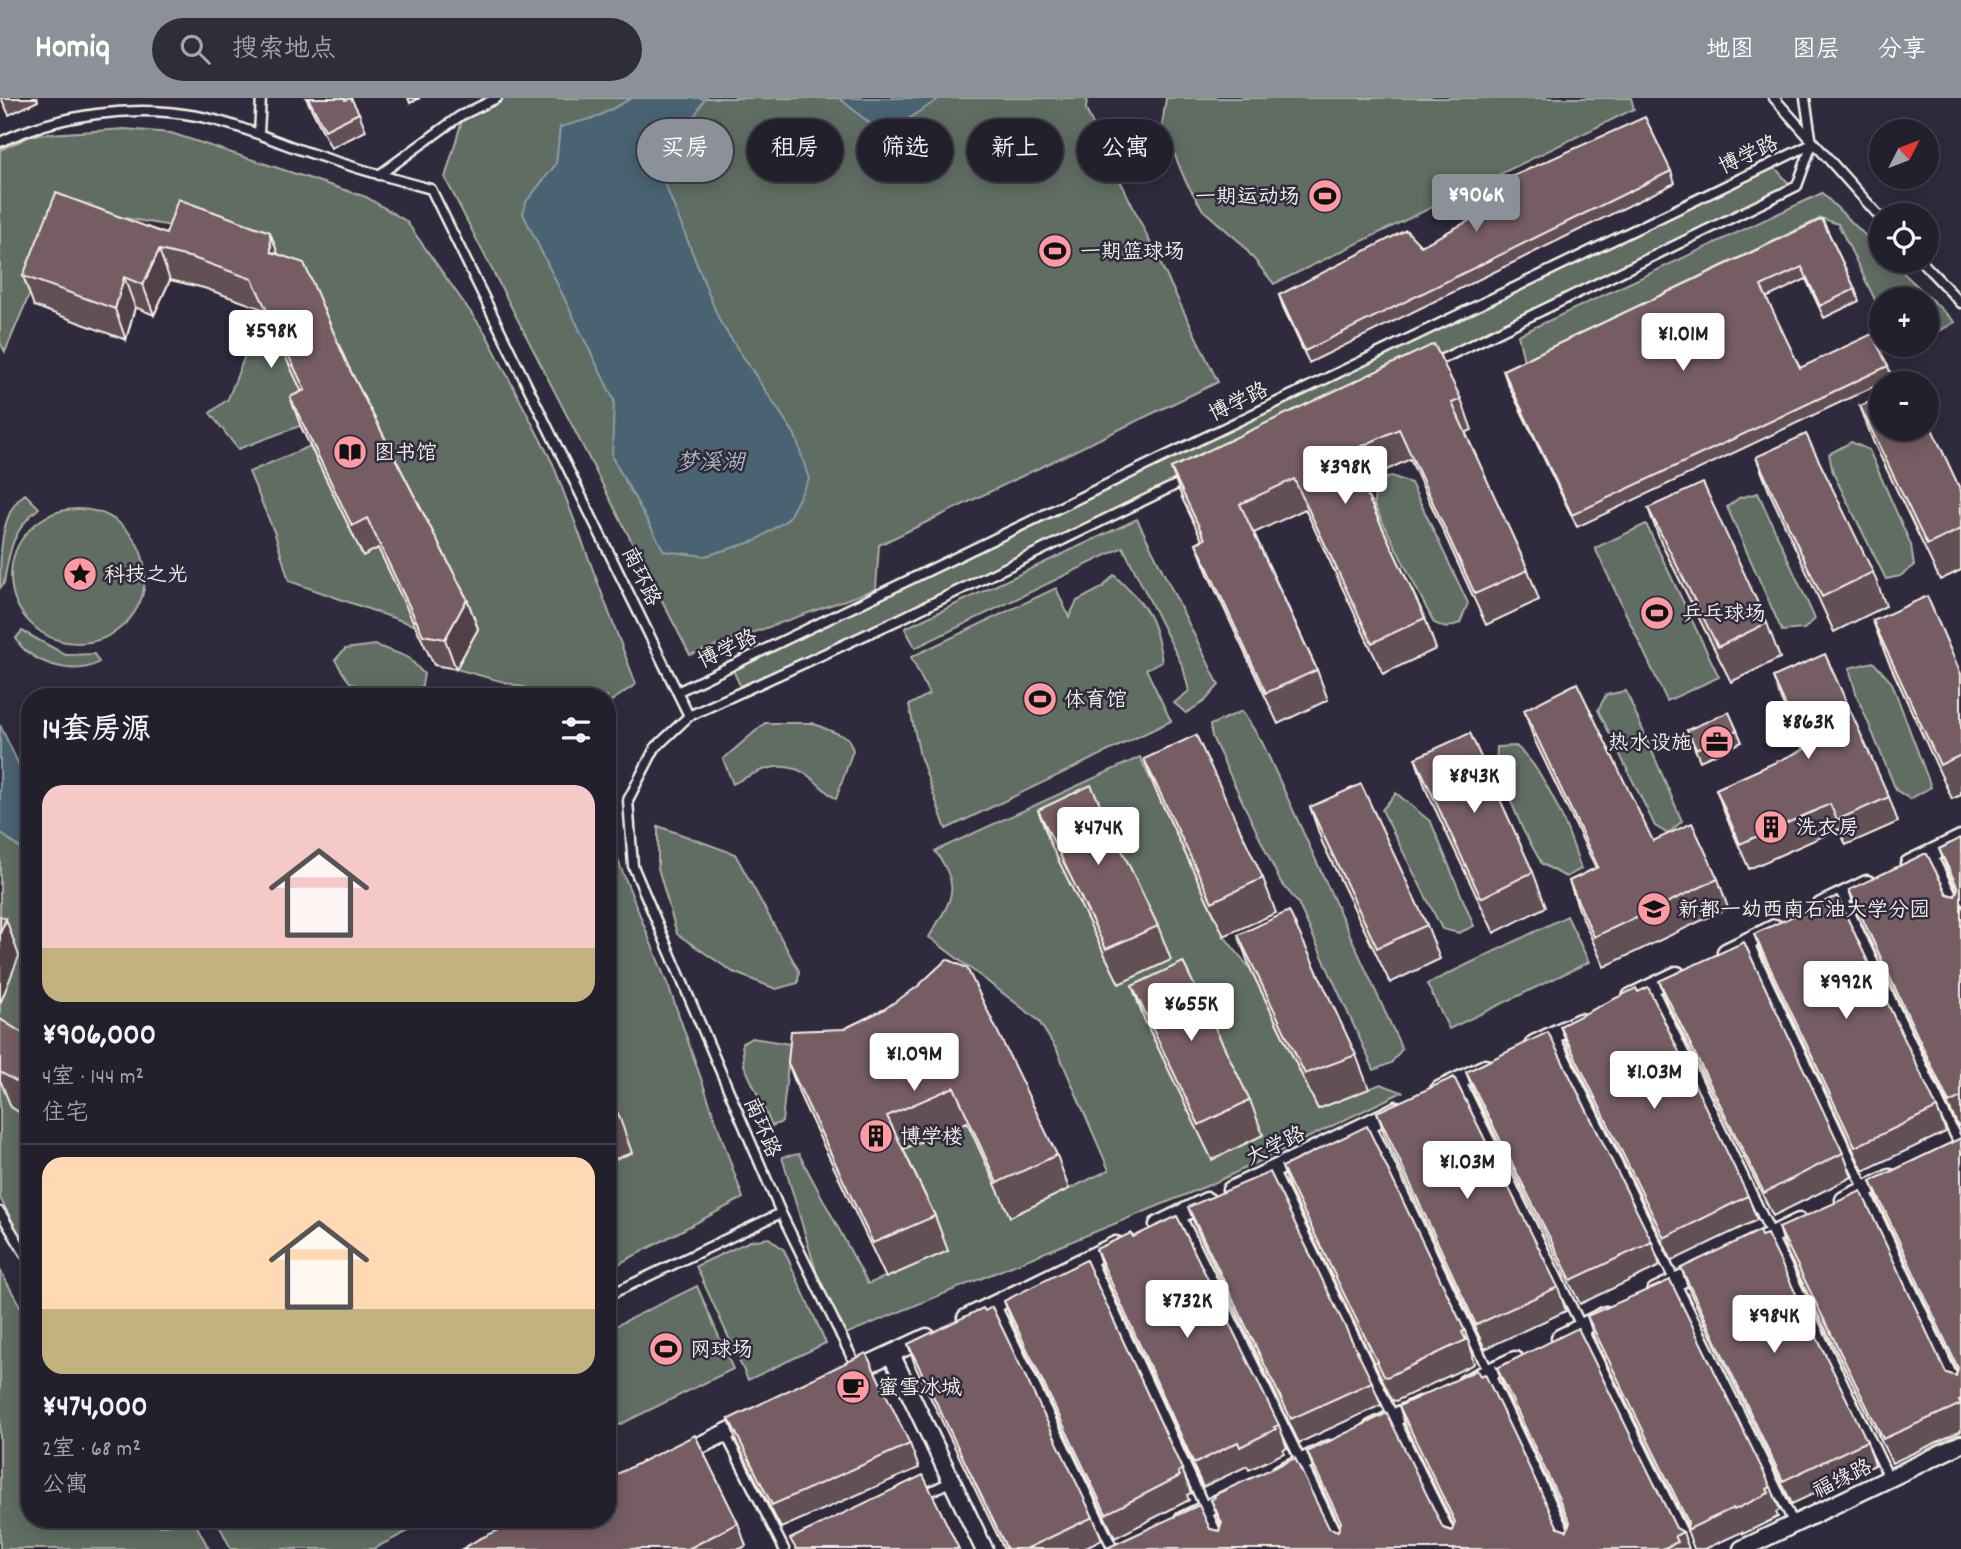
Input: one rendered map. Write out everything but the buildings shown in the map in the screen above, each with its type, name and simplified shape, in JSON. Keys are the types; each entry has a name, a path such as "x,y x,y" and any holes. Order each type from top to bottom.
{"street":[{"path":"1712,958 1961,839"},
{"path":"1615,1005 1688,970"},
{"path":"1519,1052 1591,1017"},
{"name":"大学路","path":"834,1381 1495,1063"},
{"path":"1640,1299 1900,1173"},
{"path":"1453,1389 1617,1310"},
{"path":"891,1354 984,1549"},
{"path":"1266,1480 1430,1401"},
{"path":"666,1462 761,1416"},
{"name":"福缘路","path":"1742,1549 1961,1444"},
{"path":"1171,1526 1242,1492"}],"lane":[{"path":"259,133 261,98"},
{"path":"379,175 460,116 497,98"},
{"path":"1774,98 1869,205"},
{"path":"1421,369 1797,186 1812,144 1805,98"},
{"name":"南环路","path":"0,142 30,127 128,110 197,116 259,133 379,175 431,189 562,462 679,691 689,716 655,748 628,800 633,866 781,1213 858,1369"},
{"name":"博学路","path":"679,691 1812,144"},
{"path":"1932,273 1961,303"},
{"path":"689,716 900,619 1200,473"},
{"path":"1931,853 1961,914"},
{"path":"1842,896 1957,1147"},
{"path":"1748,941 1961,1394"},
{"path":"1652,987 1889,1478"},
{"path":"1554,1035 1794,1524"},
{"path":"1460,1080 1691,1549"},
{"path":"1370,1123 1573,1549"},
{"path":"1273,1170 1458,1549"},
{"path":"0,1212 21,1247"},
{"path":"616,1292 781,1213"},
{"path":"1180,1214 1344,1549"},
{"path":"1090,1258 1224,1549"},
{"path":"995,1303 1112,1549"},
{"path":"725,1433 784,1549"},
{"path":"917,1498 952,1481"}],"green space":[{"path":"502,98 1087,98 1086,110 1090,119 1077,119 1077,182 1121,182 1218,382 879,545 876,589 690,655 445,178 463,117"},
{"name":"一期运动场","path":"1166,98 1631,98 1634,109 1274,284 1241,243 1203,210 1186,182 1173,151 1173,119 1163,119"},
{"path":"125,129 171,133 366,197 406,221 486,334 553,464 636,684 616,698 616,688 526,688 456,669 359,396 189,229 66,208 5,352 0,342 0,150 33,135"},
{"path":"1771,163 1791,186 742,690 732,668"},
{"path":"1822,193 1869,239 1869,273 1904,273 1918,287 1869,287 1838,224 1821,218 1524,361 1518,335"},
{"path":"1939,307 1955,322 1939,331"},
{"path":"263,309 316,420 238,449 210,413 228,399"},
{"path":"1851,442 1869,450 1911,545 1914,566 1900,576 1886,579 1833,473 1829,454"},
{"path":"310,446 363,555 378,548 416,626 289,581 275,534 249,472"},
{"path":"1391,476 1411,483 1468,603 1460,623 1446,628 1434,623 1374,505 1375,483"},
{"path":"1758,493 1815,619 1804,629 1782,631 1727,507 1739,498"},
{"path":"25,494 39,508 23,524 14,541 4,583 0,588 1,549 6,523 11,511"},
{"path":"78,509 104,514 125,529 140,550 145,576 140,602 125,623 104,638 78,643 52,638 31,623 16,602 11,576 16,550 31,529 52,514"},
{"path":"1137,519 1219,685 1205,701 1186,713 1174,703 1189,691 1183,667 1123,547 915,648 905,628"},
{"name":"乒乓球场","path":"1646,524 1719,677 1667,701 1595,548"},
{"name":"体育馆","path":"1114,575 1142,604 1152,623 1162,662 1146,669 1171,721 946,829 920,756 909,705 929,694 911,657 1056,588 1069,617 1077,601 1102,588"},
{"path":"22,631 66,655 94,654 99,662 90,667 78,668 53,665 22,647 16,638"},
{"path":"375,645 408,657 424,674 422,688 359,688 349,681 335,660 345,649"},
{"path":"1873,662 1892,683 1931,787 1910,799 1896,790 1856,693 1849,668"},
{"path":"1626,691 1682,821 1668,834 1655,826 1598,710 1606,695"},
{"path":"1242,711 1262,742 1402,1049 1391,1063 1374,1070 1298,903 1280,881 1212,737 1210,725"},
{"path":"765,723 812,723 848,738 853,750 836,799 810,777 791,768 762,770 733,784 723,759"},
{"path":"1516,746 1547,786 1570,837 1581,869 1566,877 1542,864 1523,830 1496,766 1497,747"},
{"path":"1140,757 1224,936 1251,970 1318,1109 1381,1084 1402,1092 1214,1183 836,1338 782,1157 799,1154 868,1284 948,1251 899,1151 967,1122 1069,1189 1109,1170 1058,1052 1038,1020 929,937 951,894 949,875 935,851"},
{"path":"1396,793 1431,822 1474,926 1459,933 1442,929 1382,810"},
{"path":"658,826 735,854 799,971 798,983 776,989 733,972 677,934 658,868"},
{"path":"0,832 21,849 21,1237 0,1198"},
{"path":"616,856 671,993 743,1198 616,1265"},
{"path":"1567,916 1589,962 1449,1029 1427,984"},
{"path":"752,1038 790,1044 782,1122 772,1126 744,1065 742,1043"},
{"path":"769,1238 784,1250 826,1343 748,1380 696,1266 750,1241"},
{"path":"0,1270 21,1308 21,1528 198,1528 209,1549 0,1549"},
{"name":"网球场","path":"697,1286 733,1369 616,1427 616,1326"},
{"path":"220,1528 414,1528 373,1549 231,1549"}],"water":[{"name":"梦溪湖","path":"632,98 705,98 693,119 637,119 637,182 664,182 720,322 795,435 809,479 788,519 755,541 705,556 664,551 612,457 614,400 523,214 526,202 556,164 560,127 597,117"},
{"path":"839,98 940,98 908,119 865,119"},
{"path":"0,725 21,767 21,849 0,832"}],"place":[{"name":"一期运动场","path":"1325,196"},
{"name":"一期篮球场","path":"1055,251"},
{"name":"图书馆","path":"350,452"},
{"name":"科技之光","path":"80,574"},
{"name":"乒乓球场","path":"1657,613"},
{"name":"体育馆","path":"1040,699"},
{"name":"热水设施","path":"1717,742"},
{"name":"洗衣房","path":"1771,827"},
{"name":"新都一幼西南石油大学分园","path":"1654,909"},
{"name":"博学楼","path":"876,1136"},
{"name":"网球场","path":"666,1349"},
{"name":"蜜雪冰城","path":"853,1387"}]}
